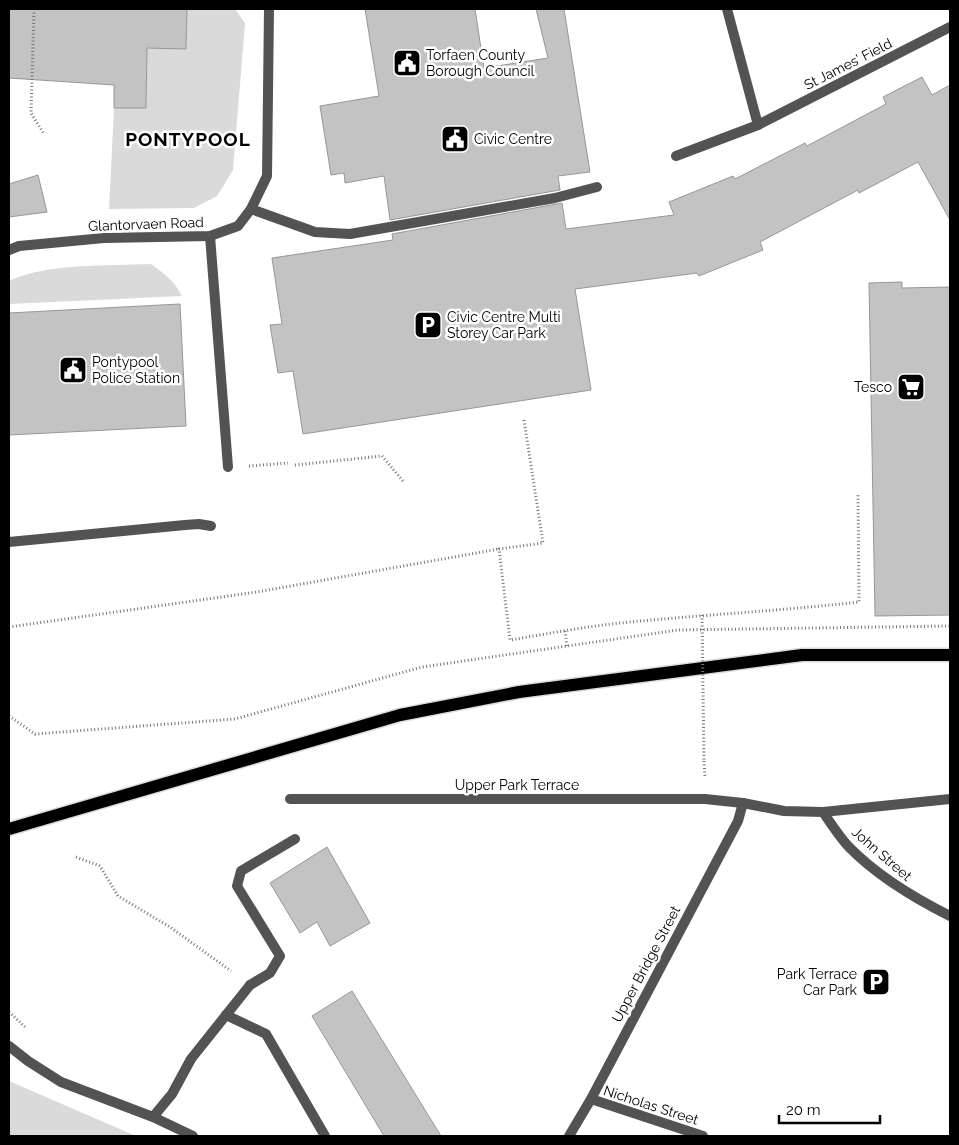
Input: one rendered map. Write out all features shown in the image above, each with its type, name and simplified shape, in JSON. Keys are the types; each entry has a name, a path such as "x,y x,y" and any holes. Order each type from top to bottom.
{"main road":[{"path":"9,829 400,715 519,692 802,655 950,655"}],"street":[{"name":"Glantorvaen Road","path":"9,250 19,246 104,238 210,236 238,226 251,209 267,176 269,9"},
{"path":"727,9 758,126"},
{"name":"St James' Field","path":"676,156 758,126 950,27"},
{"path":"251,209 315,232 350,234 555,198 597,187"},
{"path":"210,236 228,468"},
{"path":"9,542 185,525 199,524 212,526"},
{"name":"Upper Park Terrace","path":"290,799 705,798 743,803"},
{"path":"743,803 784,810 823,812 950,799"},
{"name":"Upper Bridge Street","path":"570,1136 738,821 743,803"},
{"name":"John Street","path":"823,812 848,846 878,871 911,896 950,916"},
{"path":"154,1117 172,1094 192,1059 226,1015 250,985 270,973 280,956 237,886 241,871 295,838"},
{"path":"226,1015 266,1034 325,1136"},
{"path":"9,1046 28,1061 61,1082 154,1117 193,1136"},
{"name":"Nicholas Street","path":"591,1099 703,1136"}],"path":[{"path":"34,9 31,113 44,134"},
{"path":"9,627 257,592 499,549 543,543 524,420"},
{"path":"295,465 382,456 404,481"},
{"path":"228,468 288,463"},
{"path":"499,549 510,640 617,624 859,602 858,495"},
{"path":"702,615 704,761"},
{"path":"9,716 35,734 235,719 422,667 678,630 950,626"},
{"path":"565,631 567,647"},
{"path":"76,857 100,866 118,896 170,927 250,985"},
{"path":"9,1012 29,1031"}],"shaded area":[{"path":"187,9 235,9 245,23 233,170 217,196 194,208 109,209 114,108 146,108 147,48 186,48"},
{"path":"151,264 169,278 182,296 9,304 9,281 24,275 78,266"},
{"path":"9,1081 136,1136 9,1136"}],"building":[{"path":"9,9 187,9 186,49 147,48 146,108 114,108 114,85 9,78"},
{"name":"Civic Centre","path":"365,9 475,9 484,68 548,58 536,9 564,9 590,172 558,176 560,190 390,220 384,176 345,183 344,173 331,175 320,106 379,96"},
{"name":"Civic Centre Multi Storey Car Park","path":"922,77 932,95 950,85 950,220 918,162 859,193 858,190 760,242 763,250 699,276 697,273 575,289 591,390 303,434 293,371 278,373 270,325 282,324 272,258 393,240 392,234 562,203 566,229 674,215 669,202 733,176 735,179 805,143 807,146 886,104 883,97"},
{"path":"38,175 47,212 9,217 9,184"},
{"name":"Tesco","path":"902,282 902,288 950,287 950,615 875,616 869,283"},
{"path":"180,304 186,426 9,435 9,313"},
{"path":"327,847 370,923 330,946 317,922 300,933 270,883"},
{"path":"352,991 441,1136 384,1136 312,1016"}],"place":[{"name":"Torfaen County Borough Council","path":"407,63"},
{"name":"Civic Centre","path":"455,139"},
{"name":"Civic Centre Multi Storey Car Park","path":"428,325"},
{"name":"Pontypool Police Station","path":"73,370"},
{"name":"Tesco","path":"911,387"},
{"name":"Park Terrace Car Park","path":"876,982"}],"district":[{"name":"PONTYPOOL","path":"188,139"}]}
